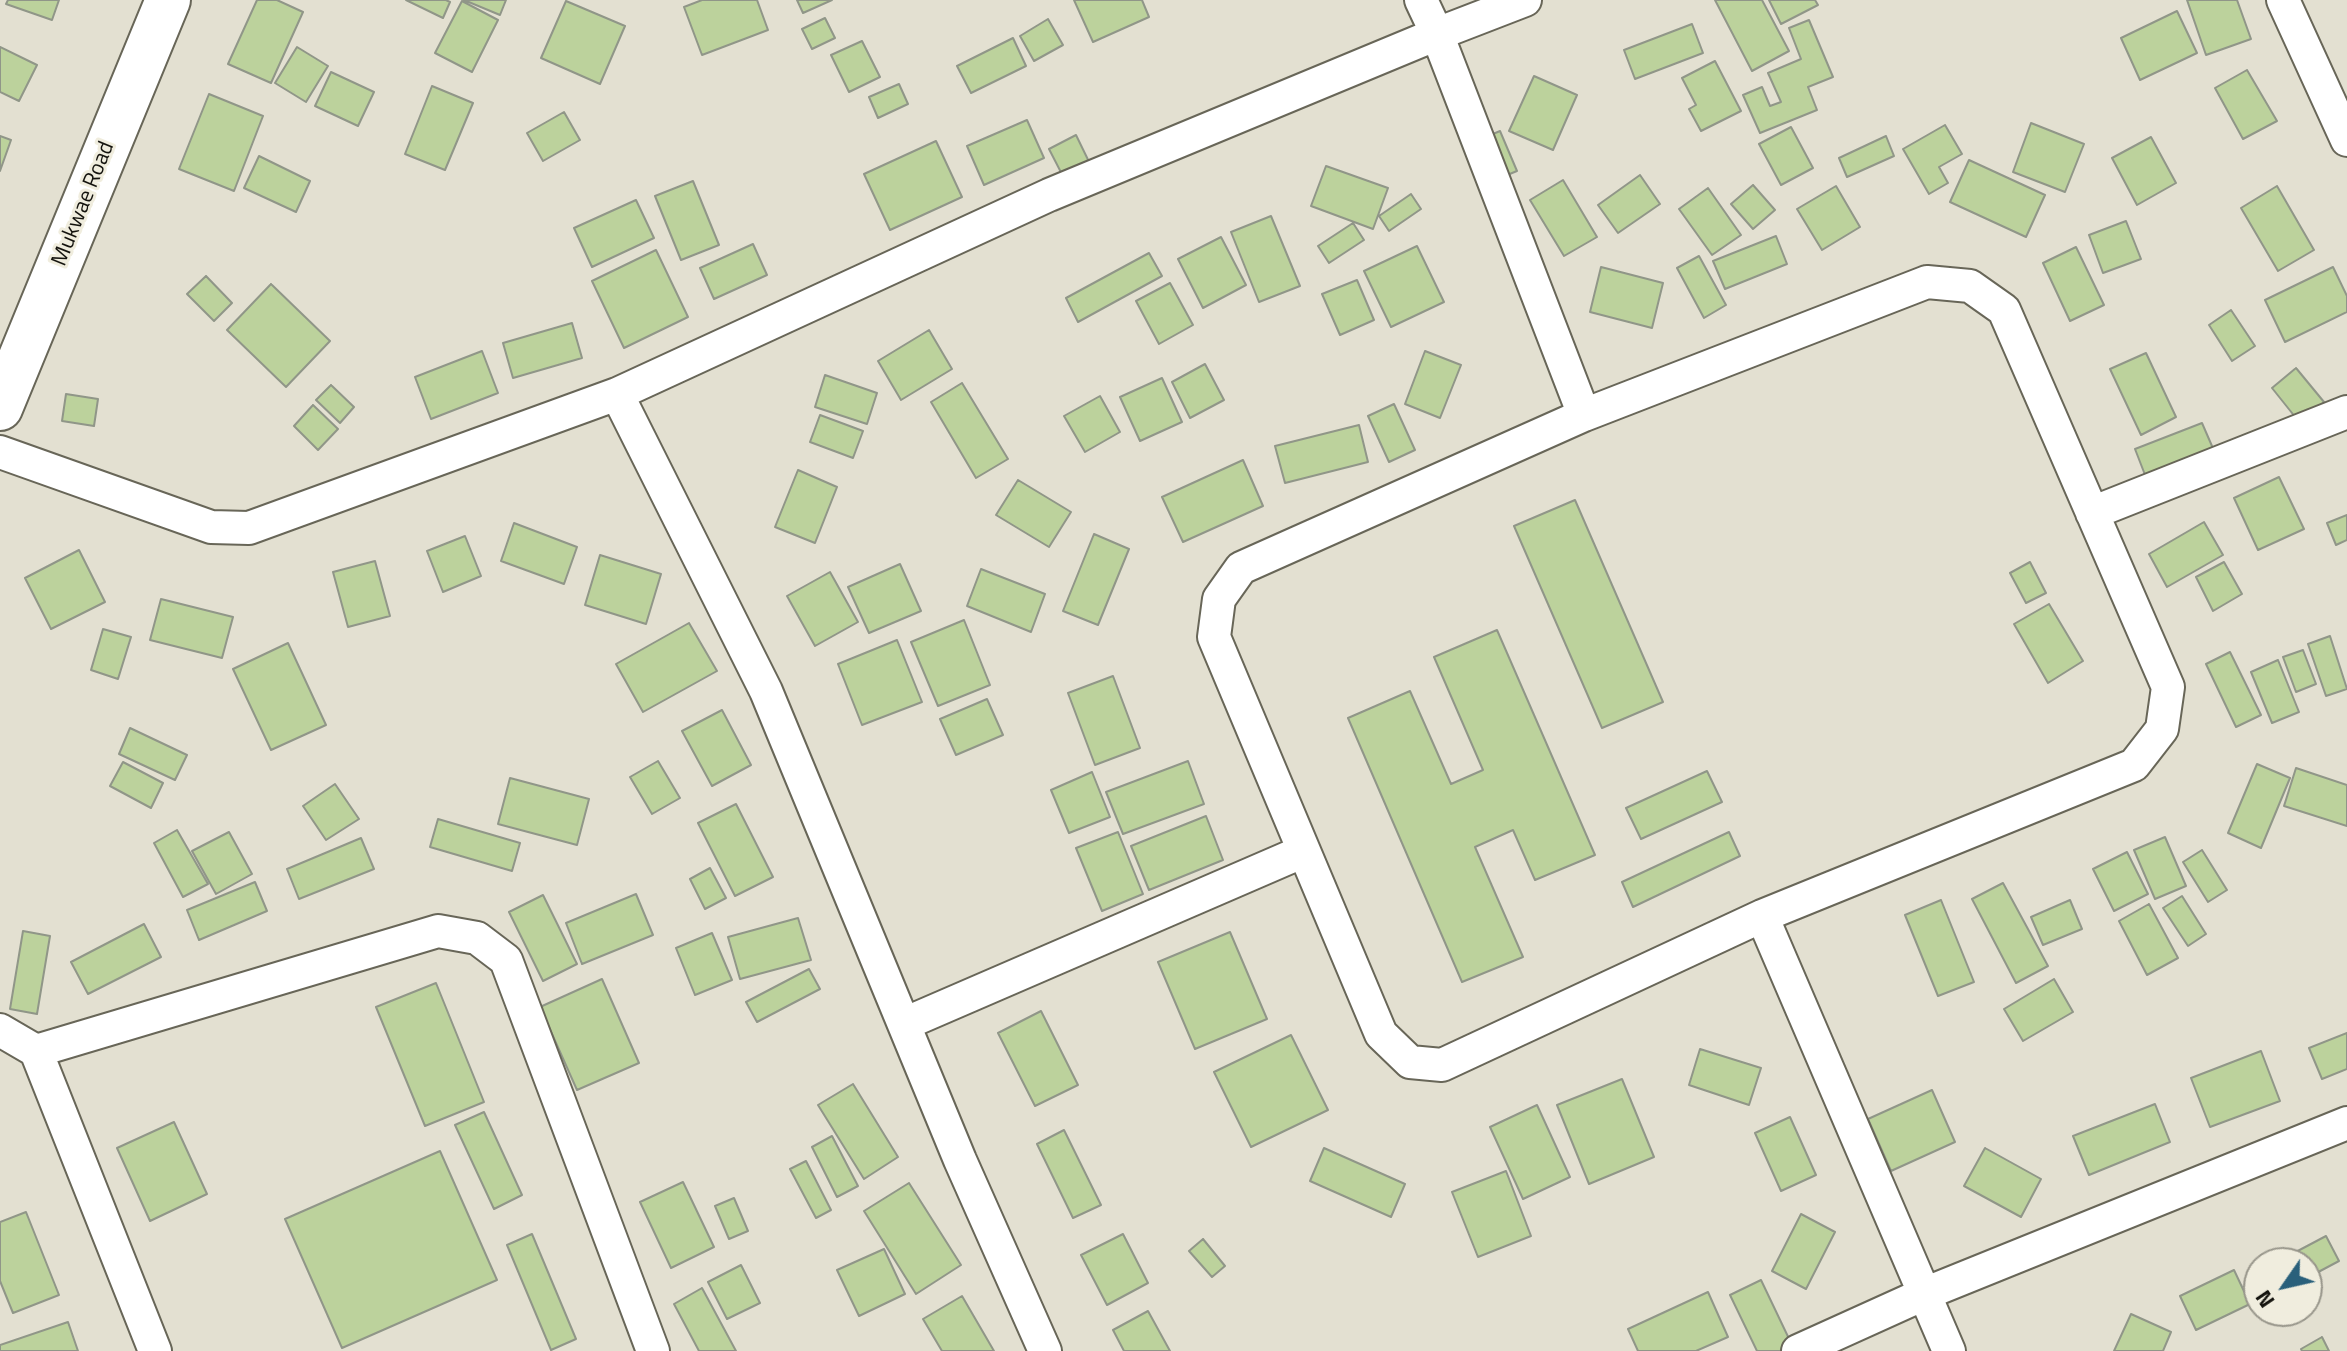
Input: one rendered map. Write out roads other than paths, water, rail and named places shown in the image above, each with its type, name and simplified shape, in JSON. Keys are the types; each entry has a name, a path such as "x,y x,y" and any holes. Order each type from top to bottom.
{"street":[{"name":"Mukwae Road","path":"0,408 168,0"},
{"path":"1421,0 1437,34 1584,415"},
{"path":"0,452 211,527 249,528 617,394 1049,195 1525,0"},
{"path":"2283,0 2347,140"},
{"path":"1927,282 1970,286 2004,310 2092,513 2168,687 2162,729 2134,765 1762,916 1442,1065 1410,1062 1381,1034 1214,637 1219,599 1241,568 1584,415 1927,282"},
{"path":"617,394 766,691 960,1160 1045,1351"},
{"path":"2092,513 2347,412"},
{"path":"904,1024 1304,851"},
{"path":"1762,916 1949,1351"},
{"path":"36,1051 438,931 477,938 506,960 653,1351"},
{"path":"0,1030 36,1051 155,1351"},
{"path":"1798,1351 1924,1294 2347,1123"}]}
